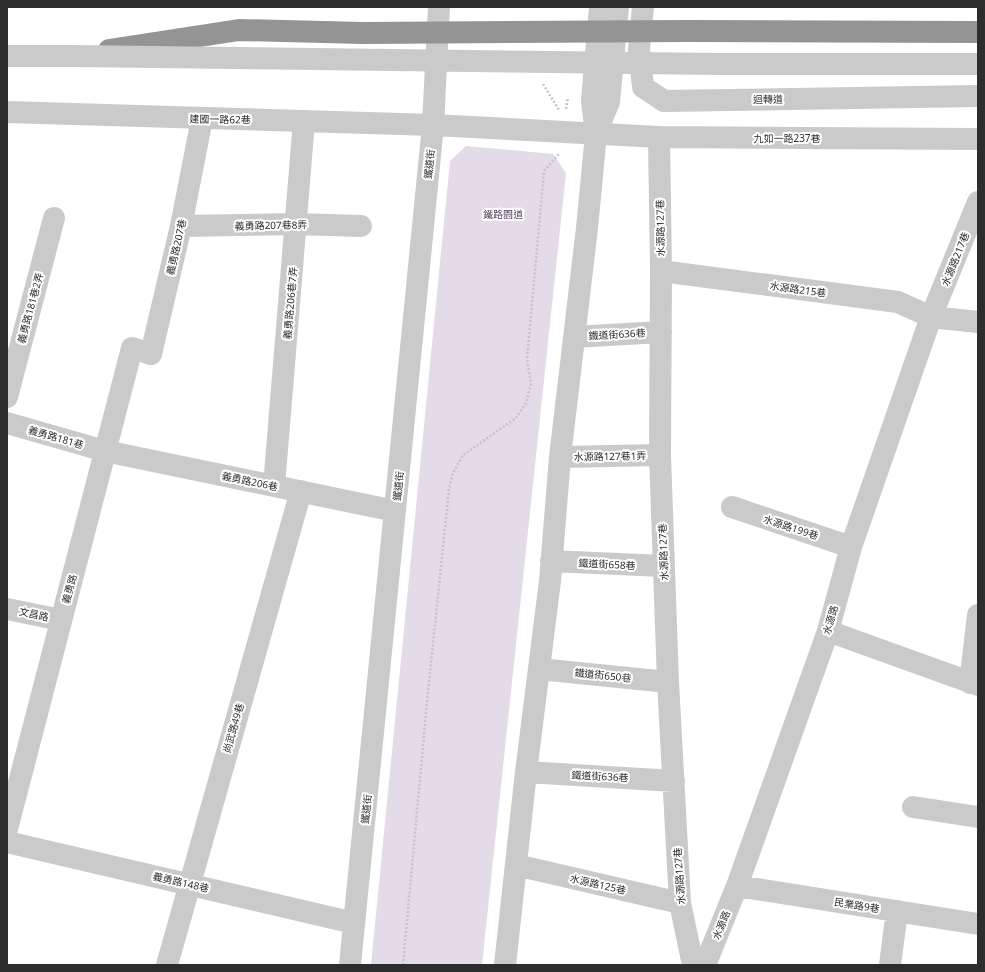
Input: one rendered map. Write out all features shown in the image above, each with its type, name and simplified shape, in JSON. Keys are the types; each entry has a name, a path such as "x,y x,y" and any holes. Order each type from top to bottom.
{"highway":[{"path":"72,56 239,30 363,33 688,31 978,32"}],"street":[{"name":"鐵道街","path":"350,965 433,125 439,7"},
{"path":"505,965 551,561 560,457 596,134 592,101 600,7"},
{"path":"596,134 609,102 618,7"},
{"name":"迴轉道","path":"643,7 639,49 643,87 664,101 978,96"},
{"path":"7,56 720,64 978,64"},
{"name":"建國一路62巷","path":"7,112 433,125 596,134"},
{"name":"義勇路207巷","path":"132,348 151,354 181,226 202,119"},
{"name":"義勇路206巷7弄","path":"274,486 304,121"},
{"name":"九如一路237巷","path":"596,134 658,137 978,139"},
{"name":"水源路127巷","path":"658,137 661,271 660,455 668,682 680,903 693,965"},
{"name":"水源路217巷","path":"931,317 978,202"},
{"name":"義勇路181巷2弄","path":"7,397 54,218"},
{"name":"義勇路207巷8弄","path":"181,226 296,224 361,226"},
{"name":"水源路215巷","path":"661,271 898,302 931,317"},
{"path":"931,317 978,322"},
{"name":"水源路","path":"705,965 737,886 828,631 851,547 931,317"},
{"name":"鐵道街636巷","path":"574,337 661,332"},
{"name":"義勇路","path":"7,829 132,348"},
{"name":"義勇路181巷","path":"7,423 105,451"},
{"name":"義勇路206巷","path":"105,451 396,511"},
{"name":"水源路127巷1弄","path":"560,457 660,455"},
{"name":"尚武路49巷","path":"167,965 301,491"},
{"name":"水源路199巷","path":"732,508 851,547"},
{"name":"鐵道街658巷","path":"551,561 664,566"},
{"name":"文昌路","path":"7,609 61,620"},
{"path":"828,631 974,684 978,615"},
{"name":"鐵道街650巷","path":"539,669 668,682"},
{"name":"鐵道街636巷","path":"526,772 674,781"},
{"path":"912,807 978,817"},
{"name":"義勇路148巷","path":"7,842 354,923"},
{"name":"水源路125巷","path":"516,865 680,903"},
{"name":"民業路9巷","path":"737,886 978,924"},
{"path":"890,965 897,911"}],"path":[{"path":"566,111 570,91"},
{"path":"403,965 427,702 449,489 453,473 464,456 516,418 526,404 531,384 527,358 544,171 561,151"}],"green space":[{"name":"鐵路園道","path":"466,146 553,154 566,173 482,965 371,965 450,161"}]}
